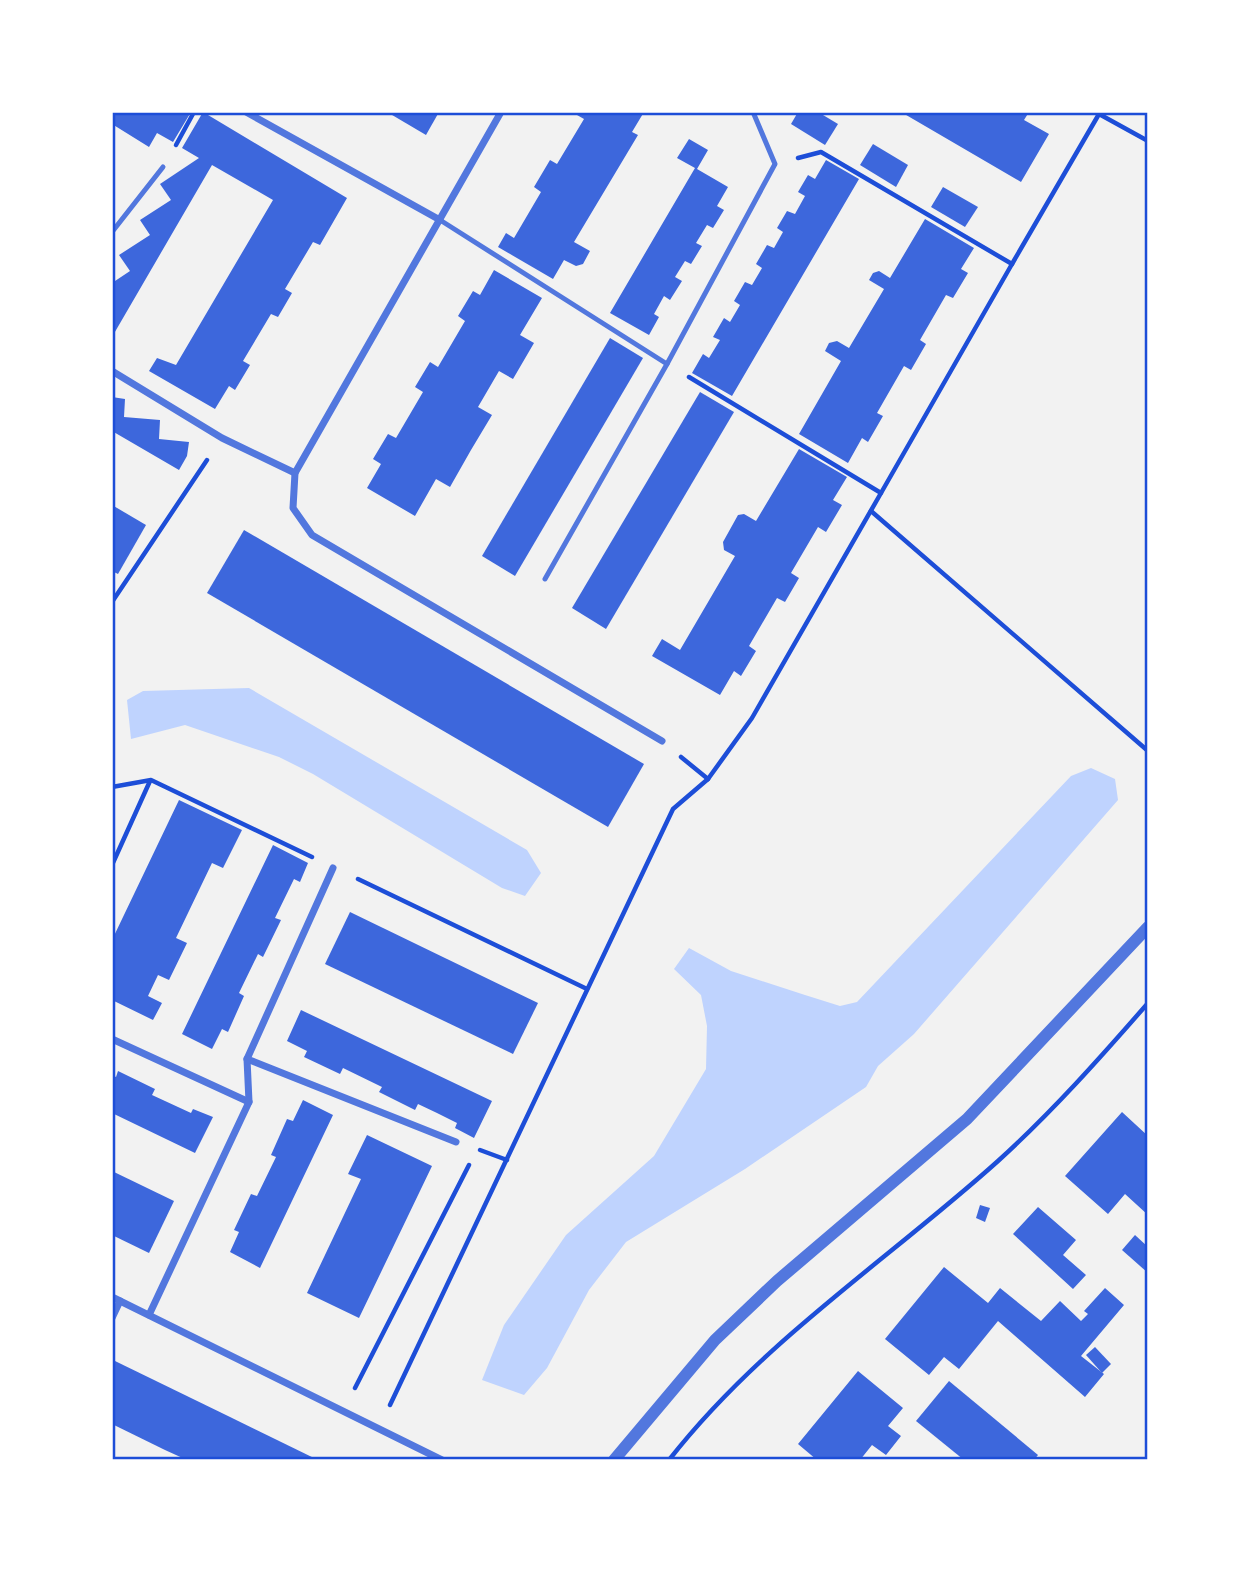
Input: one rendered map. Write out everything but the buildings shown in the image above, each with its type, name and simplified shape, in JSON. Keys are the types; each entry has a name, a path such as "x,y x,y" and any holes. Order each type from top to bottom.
{"street":[{"path":"246,112 440,220"},
{"path":"501,112 295,473 293,508 312,535 662,741"},
{"path":"112,372 222,438 295,473"},
{"path":"149,1315 248,1102 247,1059 333,867"},
{"path":"614,1460 715,1340 777,1281 967,1119 1148,927"},
{"path":"112,1039 248,1102"},
{"path":"247,1059 456,1142"},
{"path":"112,1318 116,1299 442,1460"}],"lane":[{"path":"545,579 667,364 775,164 753,112"},
{"path":"112,232 163,167"},
{"path":"440,220 667,364"}],"path":[{"path":"163,167 194,112"},
{"path":"379,1428 673,809 708,779 752,718 1098,113 1148,141"},
{"path":"775,164 821,152 1012,264"},
{"path":"667,364 881,493"},
{"path":"112,602 222,438"},
{"path":"871,511 1148,751"},
{"path":"662,741 708,779"},
{"path":"112,864 151,780"},
{"path":"669,1460 738,1380 997,1161 1072,1090 1148,1003"},
{"path":"343,1410 471,1161"}],"water":[{"path":"249,688 527,850 541,873 525,896 502,888 313,774 279,757 185,725 131,739 127,700 143,691"},
{"path":"1091,768 1115,779 1118,800 914,1034 878,1066 866,1087 745,1169 626,1242 589,1290 547,1368 524,1395 482,1380 504,1325 566,1235 654,1156 706,1069 707,1026 701,995 674,969 689,948 731,971 805,995 840,1006 857,1002 1071,776"}]}
